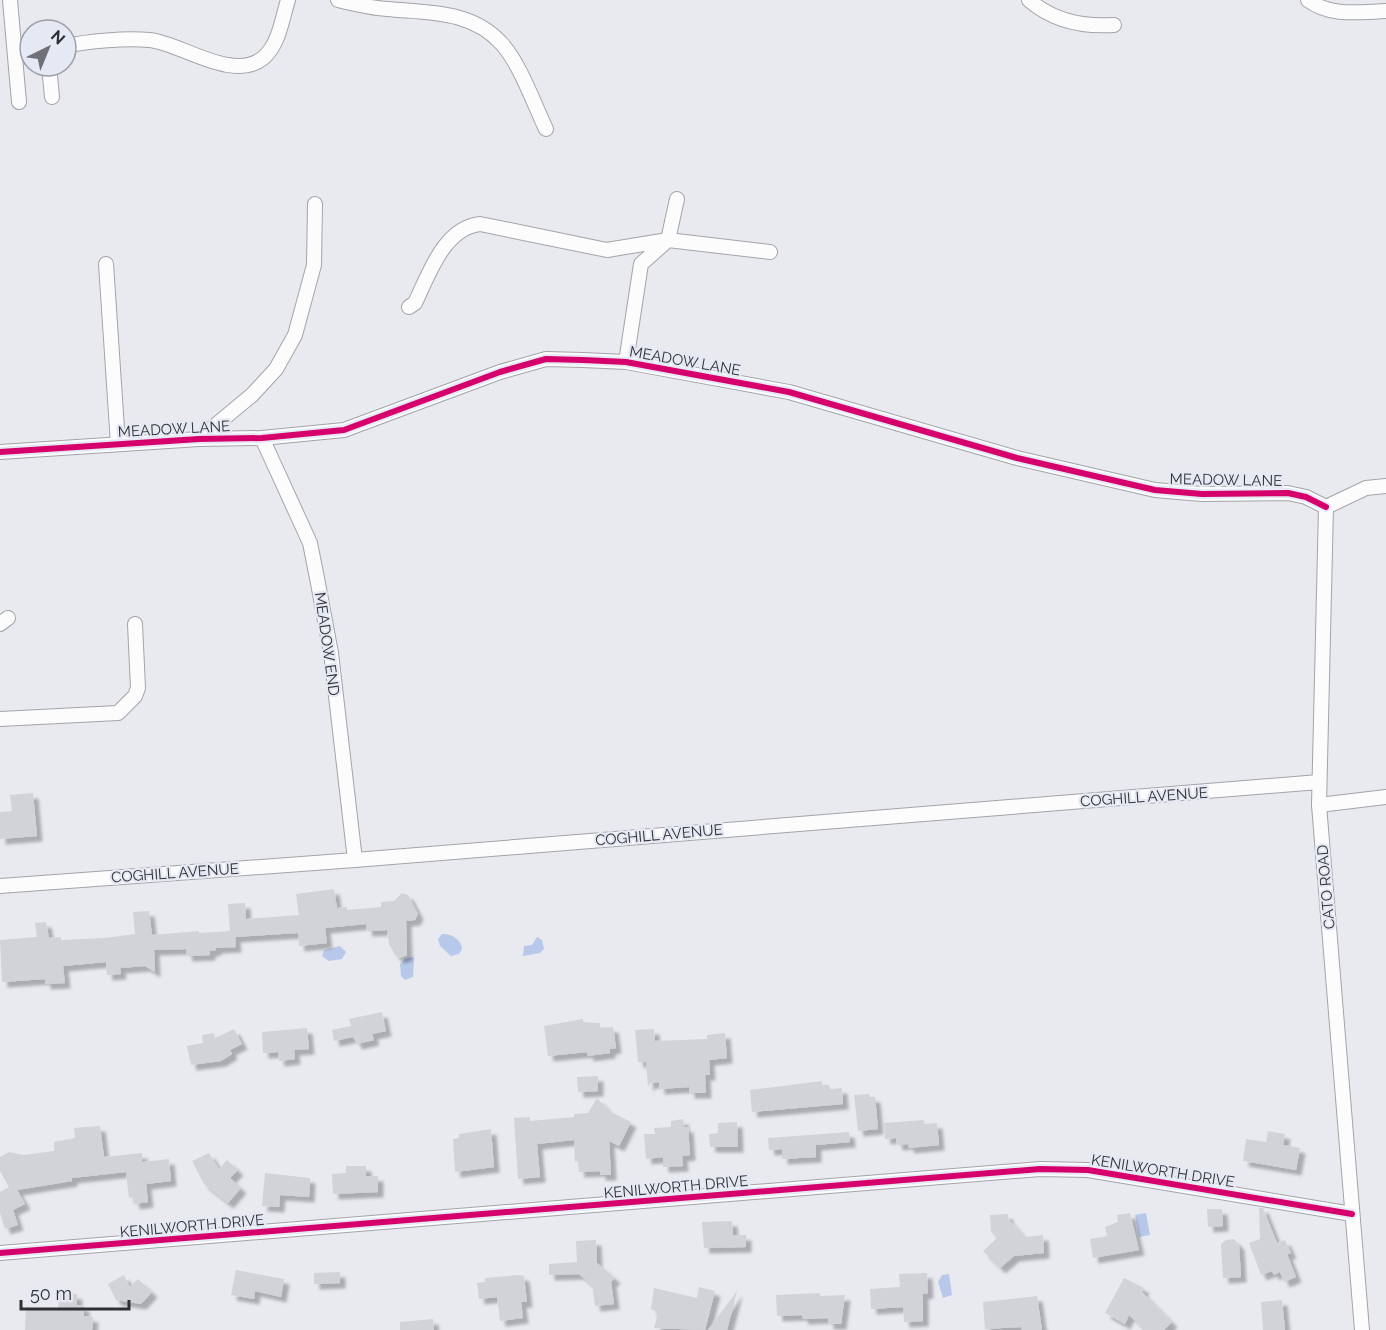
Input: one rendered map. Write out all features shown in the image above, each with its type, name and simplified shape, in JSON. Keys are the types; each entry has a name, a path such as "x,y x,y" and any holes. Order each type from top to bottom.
{"street":[{"path":"10,0 20,102"},
{"path":"78,45 150,40 220,64 239,65 261,61 271,51 288,0"},
{"path":"338,0 386,9 435,11 472,22 488,31 503,45 546,129"},
{"path":"1029,0 1038,8 1064,20 1088,27 1114,25"},
{"path":"1308,0 1326,10 1339,12 1386,11"},
{"path":"50,78 52,97"},
{"path":"626,362 641,264 668,240 677,198"},
{"path":"199,439 252,395 276,369 295,335 314,265 315,204"},
{"path":"409,307 415,303 441,251 467,225 480,224 607,250 668,240 770,252"},
{"path":"106,264 118,444"},
{"name":"MEADOW LANE","path":"0,452 199,439 262,438 344,430 500,372 546,359 626,362 789,392 1017,458 1155,490 1202,494 1258,492 1288,494 1306,497 1326,507"},
{"name":"MEADOW END","path":"262,438 310,543 331,653 355,860"},
{"path":"1326,507 1366,488 1386,486"},
{"name":"CATO ROAD","path":"1326,507 1319,805 1362,1330"},
{"path":"0,719 118,712 135,696 138,688 135,624"},
{"name":"COGHILL AVENUE","path":"0,886 355,860 1318,782"},
{"path":"1319,805 1386,797"},
{"name":"KENILWORTH DRIVE","path":"0,1253 1048,1169 1088,1170 1352,1214"}],"water":[{"path":"442,934 458,940 462,946 459,954 451,956 440,946 438,939"},
{"path":"537,937 542,940 544,949 540,953 523,956 524,946 532,945"},
{"path":"340,946 346,952 342,959 329,961 322,956 324,950"},
{"path":"414,957 413,977 405,980 401,976 400,964 406,958"},
{"path":"1146,1213 1150,1235 1139,1237 1135,1215"},
{"path":"949,1274 952,1295 943,1298 938,1282 942,1275"}],"building":[{"path":"33,793 37,836 0,839 0,812 12,811 10,795"},
{"path":"334,889 337,908 347,907 347,910 381,907 381,902 394,901 402,893 408,895 418,914 415,920 406,921 407,955 400,958 395,955 389,944 387,930 367,931 366,924 325,928 327,943 299,946 298,933 235,937 236,947 216,948 210,951 210,955 187,956 186,949 154,950 155,972 145,966 120,968 121,974 107,975 106,962 63,966 65,983 45,984 45,979 2,982 0,940 37,937 35,923 46,922 49,938 61,937 61,940 104,938 135,934 133,912 149,911 152,935 230,931 228,904 245,903 246,919 299,915 296,894"},
{"path":"382,1012 386,1031 372,1034 374,1040 357,1044 353,1037 334,1041 332,1030 351,1026 349,1019"},
{"path":"583,1019 583,1022 600,1023 600,1028 613,1027 616,1048 610,1049 610,1053 588,1056 587,1052 548,1056 544,1026"},
{"path":"307,1028 309,1049 294,1050 295,1059 279,1061 278,1052 263,1053 262,1032"},
{"path":"234,1029 242,1044 230,1050 232,1054 221,1061 191,1065 187,1046 203,1043 202,1035 214,1033 215,1038"},
{"path":"654,1029 655,1041 707,1039 707,1035 725,1033 727,1058 709,1060 710,1075 705,1075 706,1093 689,1093 689,1087 659,1089 659,1082 650,1083 648,1087 646,1062 638,1062 635,1030"},
{"path":"598,1076 598,1091 578,1092 577,1077"},
{"path":"822,1081 822,1085 829,1085 830,1089 842,1088 843,1104 752,1112 750,1090"},
{"path":"869,1094 870,1097 875,1097 878,1129 858,1131 854,1095"},
{"path":"597,1098 609,1111 631,1122 619,1146 609,1141 611,1175 600,1175 600,1171 579,1172 578,1161 575,1162 574,1140 537,1144 540,1177 518,1179 514,1118 530,1117 530,1121 574,1117 574,1114 588,1113"},
{"path":"683,1119 684,1127 688,1127 690,1155 682,1156 683,1166 663,1167 663,1157 646,1159 644,1134 655,1134 654,1128 671,1127 671,1121"},
{"path":"924,1120 924,1124 937,1123 939,1145 909,1148 908,1144 897,1145 896,1138 885,1139 884,1123"},
{"path":"737,1122 738,1147 710,1147 709,1134 718,1133 718,1123"},
{"path":"100,1126 104,1157 142,1153 142,1162 169,1159 171,1181 146,1184 148,1202 134,1204 133,1197 129,1198 126,1172 72,1178 72,1181 17,1190 25,1204 13,1210 18,1225 5,1229 0,1213 0,1192 9,1187 0,1171 0,1157 9,1152 24,1155 54,1151 54,1142 75,1138 74,1128"},
{"path":"491,1129 494,1167 455,1172 453,1139 459,1138 459,1134"},
{"path":"1268,1131 1285,1134 1283,1145 1300,1148 1296,1170 1243,1161 1246,1139 1266,1142"},
{"path":"849,1132 850,1142 816,1145 816,1157 782,1159 782,1149 769,1150 768,1138"},
{"path":"209,1153 219,1169 227,1160 238,1170 230,1178 241,1188 228,1203 204,1184 192,1161"},
{"path":"346,1166 366,1166 366,1176 378,1176 378,1192 333,1194 332,1174 346,1173"},
{"path":"265,1173 310,1178 309,1197 280,1195 279,1207 262,1206"},
{"path":"1259,1208 1263,1208 1277,1243 1285,1240 1291,1253 1287,1254 1296,1277 1284,1282 1280,1272 1274,1275 1272,1271 1261,1275 1249,1243 1260,1239"},
{"path":"1207,1209 1222,1209 1223,1226 1208,1227"},
{"path":"1130,1213 1139,1250 1093,1258 1090,1239 1107,1236 1105,1227 1118,1222 1117,1215"},
{"path":"1008,1214 1008,1219 1025,1237 1043,1235 1044,1253 1014,1256 1000,1268 983,1251 997,1238 991,1232 990,1215"},
{"path":"732,1221 733,1235 746,1235 746,1247 704,1248 702,1222"},
{"path":"1234,1239 1239,1245 1241,1277 1223,1278 1221,1244 1226,1240"},
{"path":"596,1240 597,1263 615,1278 611,1282 614,1304 595,1306 592,1285 579,1274 549,1275 549,1264 577,1262 576,1241"},
{"path":"236,1270 284,1279 281,1297 255,1291 254,1299 231,1295"},
{"path":"340,1272 340,1283 314,1284 314,1273"},
{"path":"927,1273 928,1293 923,1294 923,1321 904,1322 903,1307 871,1309 870,1289 900,1287 899,1274"},
{"path":"124,1275 130,1287 138,1279 152,1292 141,1304 116,1300 108,1284"},
{"path":"524,1276 527,1302 521,1302 523,1318 500,1321 497,1297 479,1299 477,1283 485,1282 485,1278"},
{"path":"1124,1278 1144,1288 1142,1292 1172,1322 1164,1330 1145,1330 1129,1315 1125,1324 1105,1313"},
{"path":"699,1287 715,1291 705,1330 654,1328 658,1313 651,1309 654,1288 697,1298"},
{"path":"737,1291 727,1330 708,1330"},
{"path":"59,1293 77,1294 77,1305 84,1306 84,1316 93,1317 92,1330 25,1330 26,1307 58,1310"},
{"path":"820,1293 820,1296 845,1295 841,1324 828,1324 828,1318 803,1319 802,1315 777,1316 776,1295"},
{"path":"1037,1296 1042,1330 1022,1330 1021,1327 985,1329 983,1302"},
{"path":"1282,1300 1285,1330 1263,1330 1261,1302"},
{"path":"433,1319 434,1330 400,1330 400,1322"}],"cycle path":[{"path":"0,452 199,439 262,438 344,430 500,372 546,359 583,360 626,362 789,392 1017,458 1155,490 1202,494 1288,493 1306,497 1326,507"},
{"path":"0,1253 1040,1169 1088,1170 1352,1214"}]}
